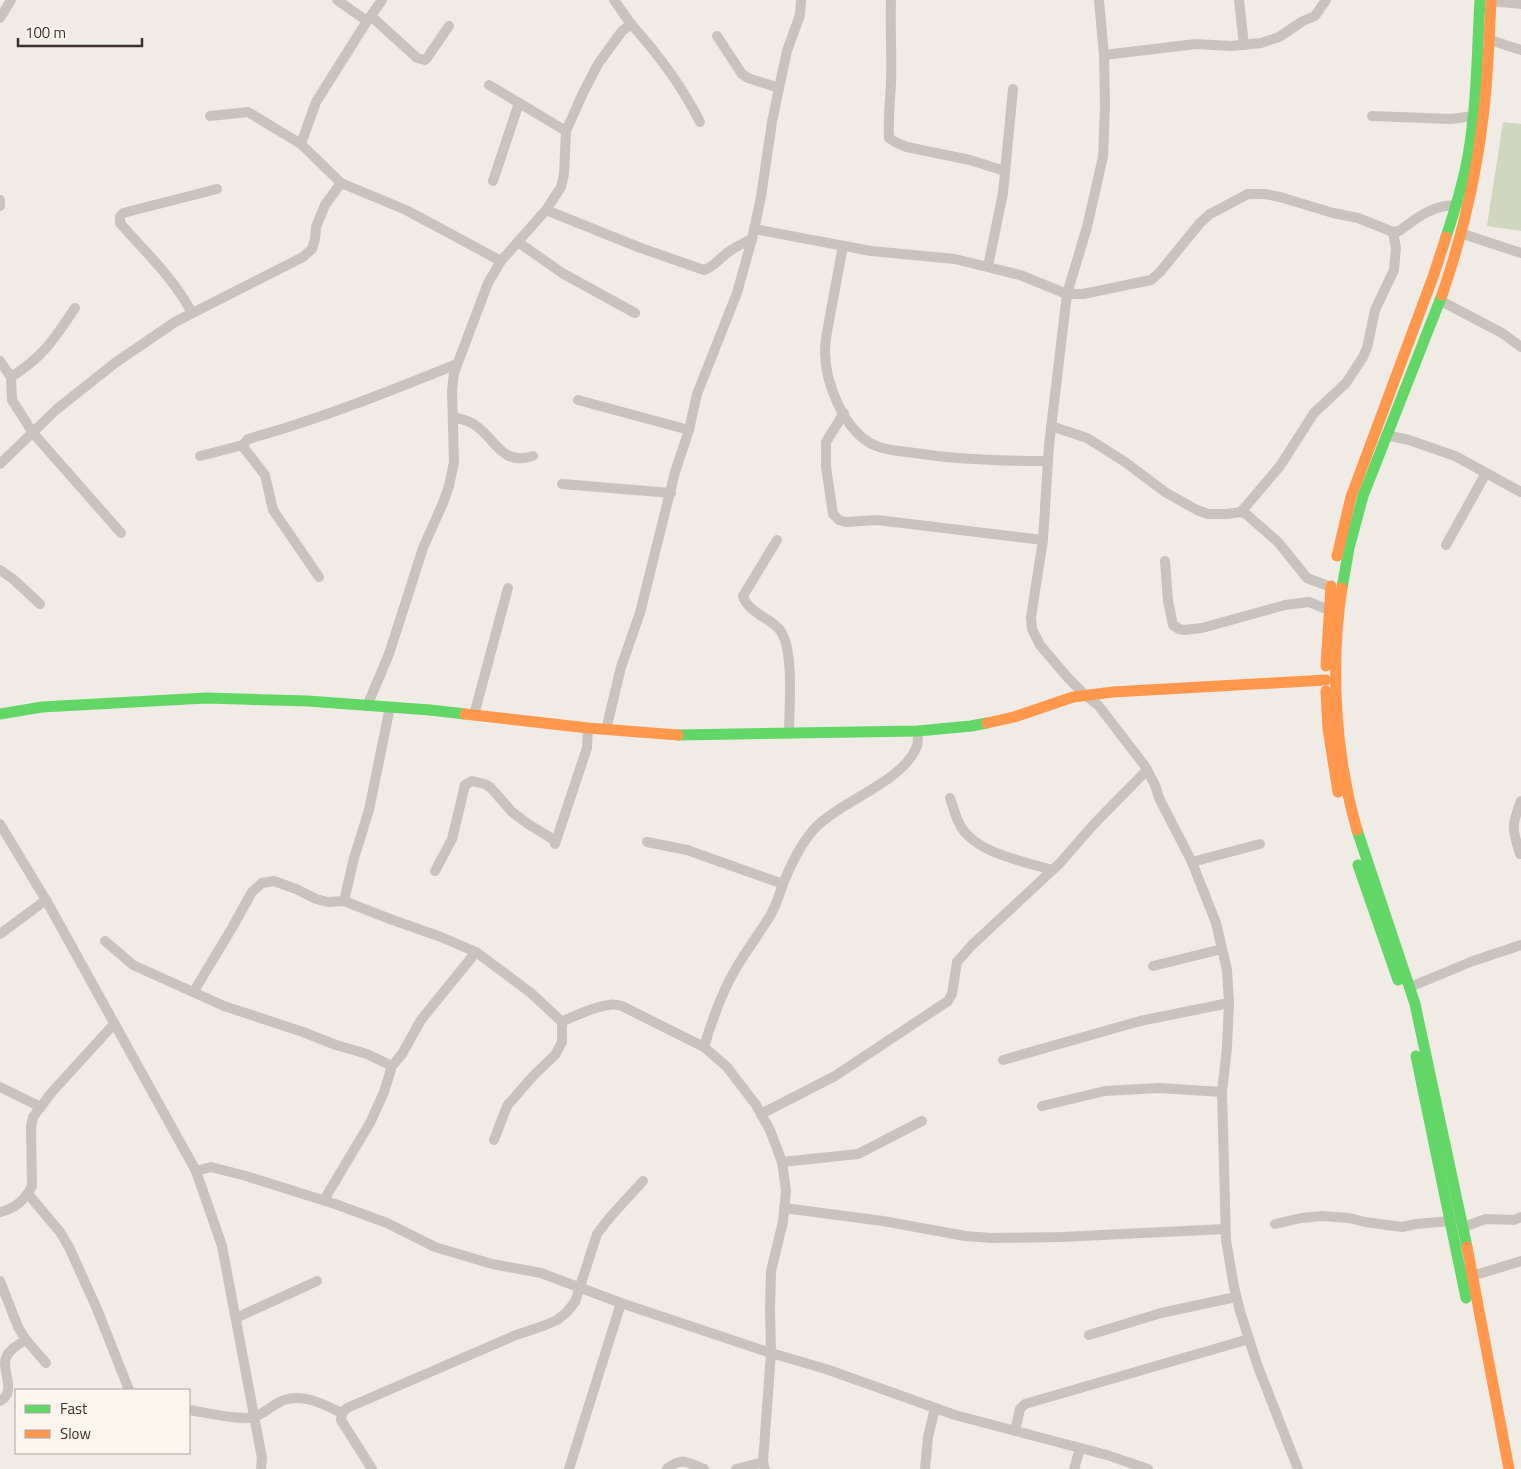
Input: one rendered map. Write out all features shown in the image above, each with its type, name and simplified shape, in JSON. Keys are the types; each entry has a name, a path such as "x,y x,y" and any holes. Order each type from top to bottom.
{"main road":[{"path":"1487,0 1490,40 1482,134 1475,175 1456,253 1426,338 1360,504 1345,562 1342,582 1336,678 1339,730 1345,775 1355,822 1410,986 1463,1227 1472,1276 1480,1346 1499,1469"},
{"path":"1487,0 1468,154 1457,205 1433,277 1351,497 1340,536 1331,587 1326,680 1328,729 1334,773 1346,829 1406,1009 1450,1221 1509,1469"},
{"path":"0,714 42,707 206,698 308,701 390,707 670,736 918,732 971,726 1014,717 1072,697 1112,692 1326,680"}],"street":[{"path":"0,18 11,0"},
{"path":"338,0 369,18 417,58 422,60 427,58 449,26"},
{"path":"301,144 316,102 382,0"},
{"path":"606,730 621,667 640,613 675,472 689,430 698,394 737,293 753,234 761,197 778,88 787,50 800,15 801,0"},
{"path":"891,0 889,138 907,147 970,160 1005,170"},
{"path":"1099,0 1104,55 1105,107 1103,158 1087,227 1067,294 1051,426 1043,540 1031,616 1032,629 1040,645 1085,696 1098,705 1147,770 1159,798 1192,862 1216,923 1227,970 1229,1003 1222,1092 1225,1230 1236,1297 1257,1364 1298,1469"},
{"path":"1239,0 1244,45"},
{"path":"1104,55 1196,44 1230,46 1261,43 1279,37 1303,21 1316,16 1326,0"},
{"path":"1487,0 1521,4"},
{"path":"620,3 631,24 651,46 678,83 700,122"},
{"path":"367,706 389,654 423,548 443,503 448,486 454,462 452,390 457,364 488,283 501,261 546,210 560,187 564,174 566,131 598,64 622,31 631,24"},
{"path":"717,36 742,74 748,78 778,88"},
{"path":"1490,40 1521,50"},
{"path":"489,85 566,131"},
{"path":"988,266 1003,193 1013,89"},
{"path":"492,181 519,103"},
{"path":"210,116 248,112 301,144 341,183 406,210 501,261"},
{"path":"1372,116 1451,119 1473,116"},
{"path":"0,464 57,409 115,363 175,322 303,257 312,249 316,239 316,227 325,205 341,183"},
{"path":"192,313 177,287 155,259 120,223 120,217 123,213 217,189"},
{"path":"546,210 638,247 704,270 712,267 725,254 753,234 871,251 956,259 1020,275 1067,294 1083,294 1151,280 1210,214 1248,194 1265,194 1280,197 1333,213 1358,218 1394,232 1399,231 1427,211 1440,206 1457,205"},
{"path":"0,200 0,206"},
{"path":"1241,512 1280,466 1314,413 1346,383 1363,357 1376,310 1394,270 1396,248 1394,232"},
{"path":"1460,233 1521,254"},
{"path":"518,242 562,273 635,313"},
{"path":"843,246 825,351 829,383 850,425 862,437 874,445 887,449 947,458 1048,461"},
{"path":"1439,300 1502,333 1521,347"},
{"path":"11,377 44,352 75,308"},
{"path":"0,361 11,377 12,400 33,432 121,533"},
{"path":"200,456 243,445 248,439 319,418 457,364"},
{"path":"578,400 689,430"},
{"path":"844,414 826,442 826,467 833,514 839,520 846,522 877,520 1043,540"},
{"path":"452,417 468,420 510,458 522,459 533,456"},
{"path":"1051,426 1087,438 1165,492 1197,510 1208,514 1241,512 1254,520 1278,542 1307,578 1331,587"},
{"path":"1386,435 1409,440 1455,456 1521,492"},
{"path":"243,445 265,475 273,510 319,577"},
{"path":"1446,545 1486,473"},
{"path":"562,484 671,493"},
{"path":"777,540 743,596 745,602 778,628 784,637 789,652 789,734"},
{"path":"1166,561 1168,600 1174,625 1179,629 1202,628 1284,605 1310,602 1329,610"},
{"path":"0,570 13,579 40,604"},
{"path":"474,715 508,588"},
{"path":"344,901 354,858 369,810 390,707"},
{"path":"435,871 452,838 465,785 472,781 485,784 491,788 512,812 556,842 587,748 588,728"},
{"path":"704,1047 722,995 734,971 770,916 790,868 803,843 834,812 896,772 910,759 917,746 918,732"},
{"path":"761,1114 835,1076 948,1001 952,994 958,962 971,946 1052,870 1147,770"},
{"path":"950,798 959,824 972,841 996,853 1052,870"},
{"path":"1520,854 1514,833 1514,819 1521,801"},
{"path":"2,830 46,900 196,1170 222,1246 262,1458 262,1469"},
{"path":"647,842 687,850 783,884"},
{"path":"1192,862 1260,844"},
{"path":"194,991 252,892 262,882 274,881 316,899 328,902 344,901 476,952 531,993 562,1022 562,1042 555,1055 533,1076 507,1106 494,1140"},
{"path":"0,934 46,900"},
{"path":"105,941 133,964 224,1006 367,1054 392,1066"},
{"path":"1410,986 1473,961 1521,945"},
{"path":"1153,966 1222,949"},
{"path":"324,1200 370,1123 384,1092 392,1066 402,1054 421,1020 476,952"},
{"path":"1003,1060 1132,1023 1229,1003"},
{"path":"562,1022 610,1004 622,1006 704,1047 727,1067 756,1105 770,1130 782,1162 786,1191 783,1222 771,1271 771,1353 764,1465 736,1469"},
{"path":"0,1212 18,1205 28,1194 32,1186 31,1127 33,1117 52,1092 114,1024"},
{"path":"0,1087 41,1108"},
{"path":"1042,1106 1105,1091 1159,1088 1222,1092"},
{"path":"782,1162 858,1154 922,1121"},
{"path":"196,1170 211,1167 324,1200 387,1223 435,1247 492,1264 541,1273 621,1303 771,1353 826,1368 955,1415 1107,1455 1148,1469"},
{"path":"372,1469 341,1420 342,1413 348,1408 516,1335 557,1320 575,1302 597,1234 643,1181"},
{"path":"28,1194 60,1232 69,1247 97,1309 129,1389"},
{"path":"784,1208 883,1221 965,1236 992,1238 1225,1230"},
{"path":"1275,1224 1301,1218 1322,1216 1348,1218 1402,1227 1450,1221"},
{"path":"1463,1227 1486,1219 1514,1220 1521,1217"},
{"path":"1472,1276 1521,1261"},
{"path":"0,1281 18,1327 26,1340 46,1363"},
{"path":"236,1318 317,1281"},
{"path":"1089,1335 1160,1313 1236,1297"},
{"path":"569,1469 621,1303"},
{"path":"1015,1431 1020,1409 1025,1404 1249,1339"},
{"path":"0,1401 7,1394 8,1381 5,1362 8,1354 14,1347 26,1340"},
{"path":"190,1410 244,1418 254,1417 284,1400 294,1398 307,1399 342,1413"},
{"path":"925,1469 928,1437 935,1408"},
{"path":"1074,1469 1080,1448"},
{"path":"667,1469 678,1461 683,1461 704,1469"}],"green space":[{"path":"1503,122 1521,124 1521,231 1487,226"}],"traffic: fast":[{"path":"1446,237 1456,207 1471,137 1480,0"},
{"path":"1342,588 1349,548 1363,496 1442,295"},
{"path":"0,714 42,707 206,698 308,701 465,714"},
{"path":"678,735 918,731 987,723"},
{"path":"1357,830 1415,1004 1467,1247"},
{"path":"1358,865 1398,980"},
{"path":"1416,1056 1466,1298"}],"traffic: slow":[{"path":"1442,295 1462,229 1476,163 1486,89 1491,0"},
{"path":"1337,556 1351,497 1433,277 1446,237"},
{"path":"1326,666 1331,586"},
{"path":"1342,588 1336,648 1337,709 1344,771 1357,830"},
{"path":"987,723 1014,717 1073,697 1113,692 1326,680"},
{"path":"1326,691 1328,729 1338,792"},
{"path":"465,714 588,728 678,735"},
{"path":"1467,1247 1509,1469"}]}
